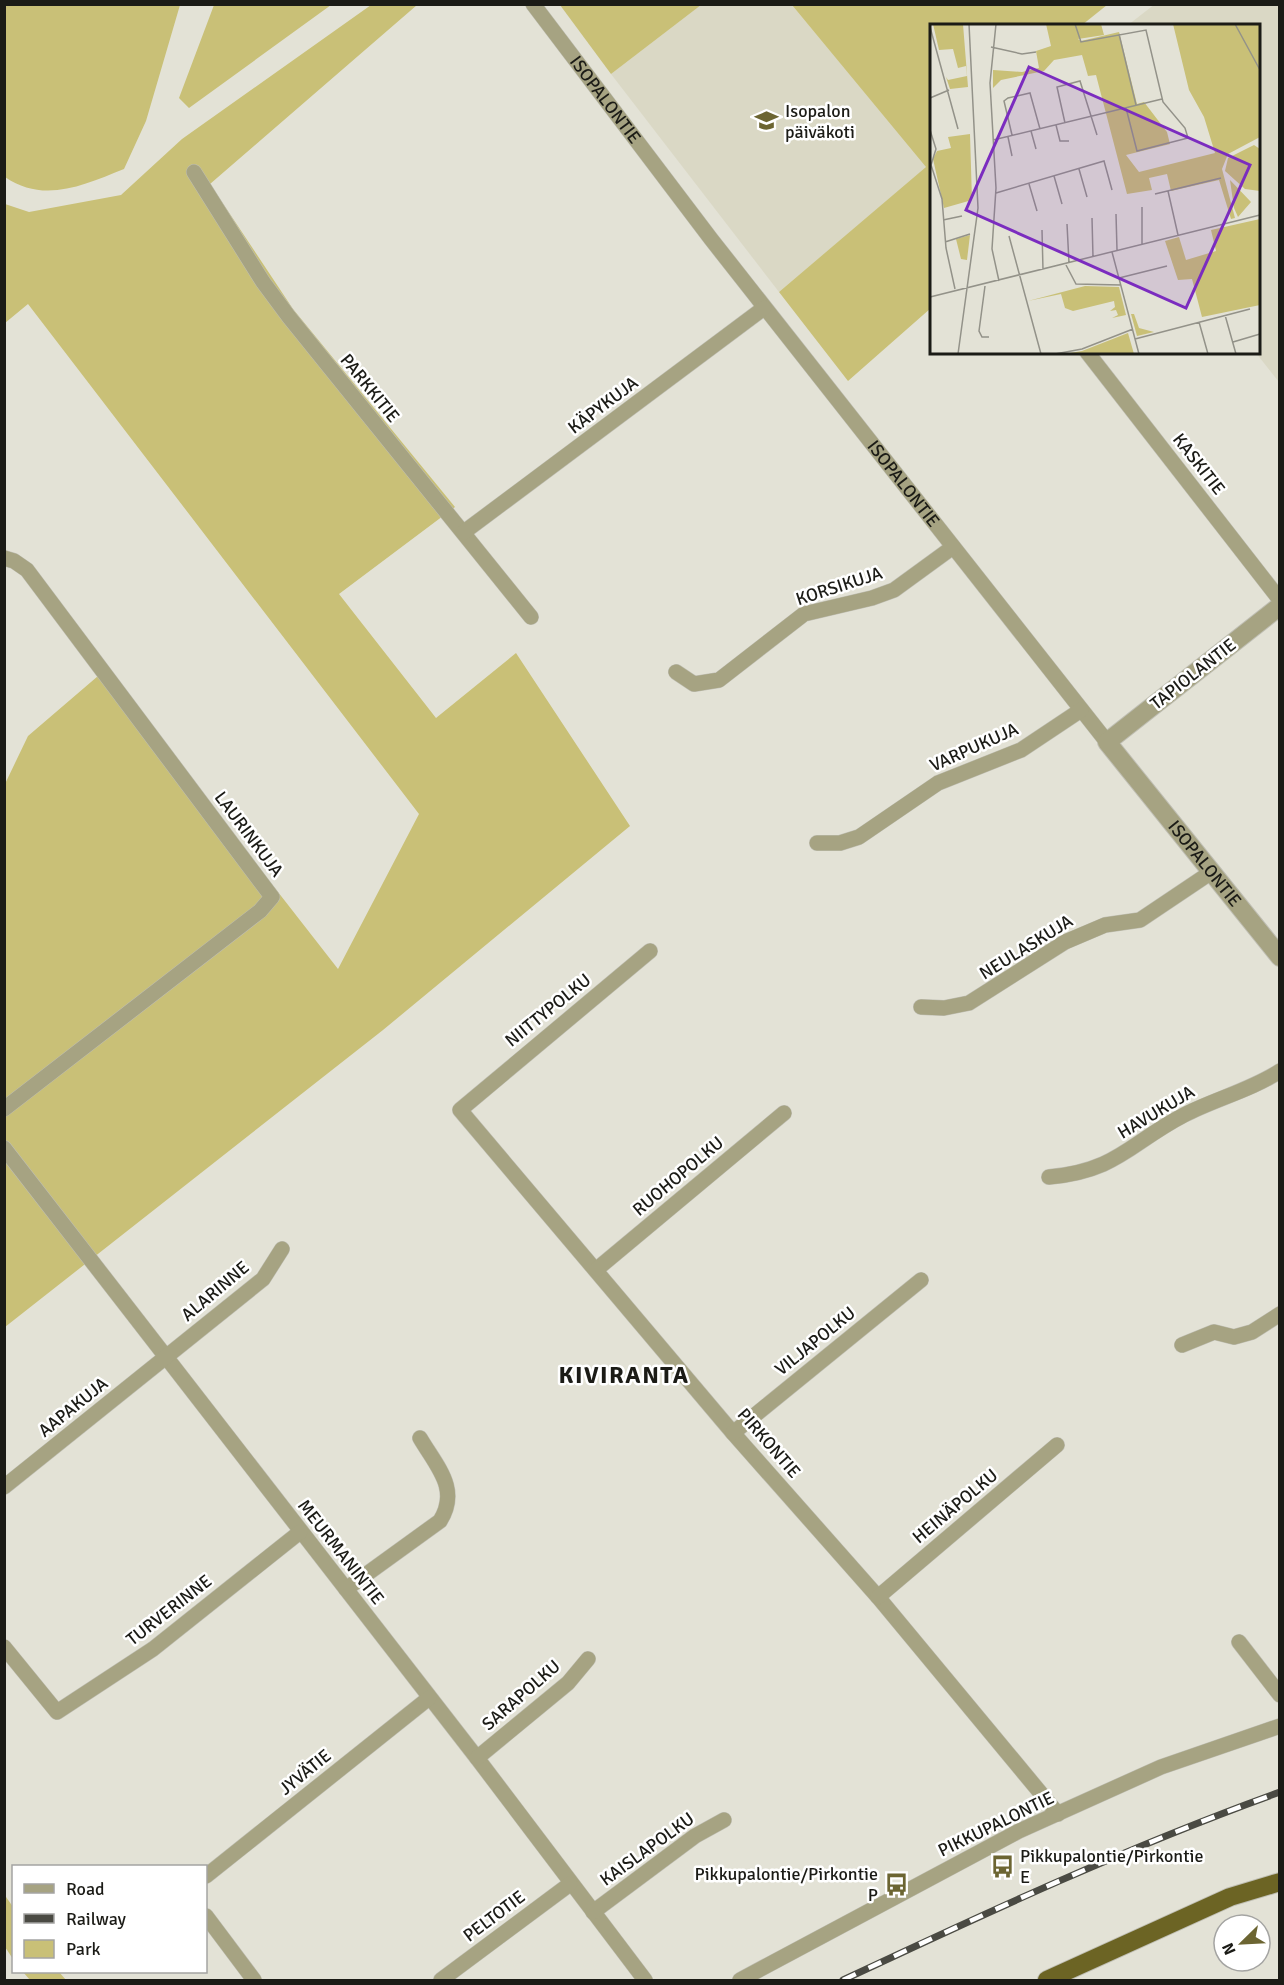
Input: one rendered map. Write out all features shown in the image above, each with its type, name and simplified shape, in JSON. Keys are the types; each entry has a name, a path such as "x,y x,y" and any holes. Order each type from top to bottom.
{"highway":[{"path":"1047,1980 1230,1897 1280,1882"}],"street":[{"name":"ISOPALONTIE","path":"533,4 764,308 1210,873 1280,957"},
{"name":"PARKKITIE","path":"194,172 276,300 340,383 464,532 531,617"},
{"name":"KÄPYKUJA","path":"464,532 764,308"},
{"name":"KASKITIE","path":"1089,354 1280,600"},
{"name":"KORSIKUJA","path":"676,672 694,684 719,680 804,614 872,598 894,590 954,547"},
{"name":"LAURINKUJA","path":"4,558 14,561 27,570 272,897 260,911 4,1108"},
{"name":"TAPIOLANTIE","path":"1107,742 1280,606"},
{"name":"VARPUKUJA","path":"818,843 840,843 859,837 938,783 1021,750 1081,710"},
{"name":"NEULASKUJA","path":"921,1006 944,1008 969,1004 1065,942 1105,925 1140,920 1210,873"},
{"name":"NIITTYPOLKU","path":"471,1099 650,951"},
{"name":"HAVUKUJA","path":"1049,1177 1077,1175 1106,1165 1181,1117 1220,1098 1263,1082 1280,1071"},
{"name":"PIRKONTIE","path":"471,1099 460,1110 597,1269 733,1433 878,1597 1058,1814"},
{"name":"RUOHOPOLKU","path":"597,1269 784,1113"},
{"name":"MEURMANINTIE","path":"4,1148 477,1758 570,1884 645,1980"},
{"name":"ALARINNE","path":"166,1357 263,1279 282,1249"},
{"name":"VILJAPOLKU","path":"733,1433 921,1280"},
{"path":"1182,1345 1214,1332 1234,1337 1252,1332 1280,1314"},
{"name":"AAPAKUJA","path":"4,1487 166,1357"},
{"path":"346,1589 440,1521 449,1506 447,1484 420,1438"},
{"name":"HEINÄPOLKU","path":"878,1597 1057,1445"},
{"name":"TURVERINNE","path":"4,1647 57,1712 153,1649 300,1532"},
{"path":"1239,1642 1280,1695"},
{"name":"SARAPOLKU","path":"477,1758 568,1683 588,1659"},
{"name":"JYVÄTIE","path":"207,1875 429,1698"},
{"name":"PIKKUPALONTIE","path":"740,1980 1019,1831 1161,1767 1280,1726"},
{"name":"KAISLAPOLKU","path":"593,1912 694,1836 724,1820"},
{"name":"PELTOTIE","path":"441,1980 570,1884"},
{"path":"207,1917 254,1980"}],"shaded area":[{"path":"1155,4 1279,5 1279,382 1257,354 1260,354 1260,24 1129,24"},
{"name":"Isopalon päiväkoti","path":"701,5 792,5 927,167 779,292 611,74"}],"green space":[{"path":"214,4 331,5 189,108 179,98"},
{"path":"4,5 180,5 146,121 124,169 79,186 49,191 20,185 5,177"},
{"path":"371,5 417,5 210,184 293,309 455,507 339,594 436,718 516,653 630,826 383,1030 5,1327 4,786 28,736 105,670 338,969 419,814 28,304 5,323 5,204 29,212 121,195 182,139"},
{"path":"560,5 701,5 611,74"},
{"path":"792,5 1107,5 1083,24 930,24 930,309 848,381 779,292 926,167"},
{"path":"4,1894 12,1906 12,1958 5,1947"},
{"path":"24,1973 60,1973 66,1980 30,1980"}],"railway":[{"path":"843,1980 1113,1858 1280,1792"}],"place":[{"name":"Isopalon päiväkoti","path":"767,121"},
{"name":"Pikkupalontie/Pirkontie E","path":"1002,1866"},
{"name":"Pikkupalontie/Pirkontie P","path":"896,1884"}],"district":[{"name":"KIVIRANTA","path":"624,1375"}]}
